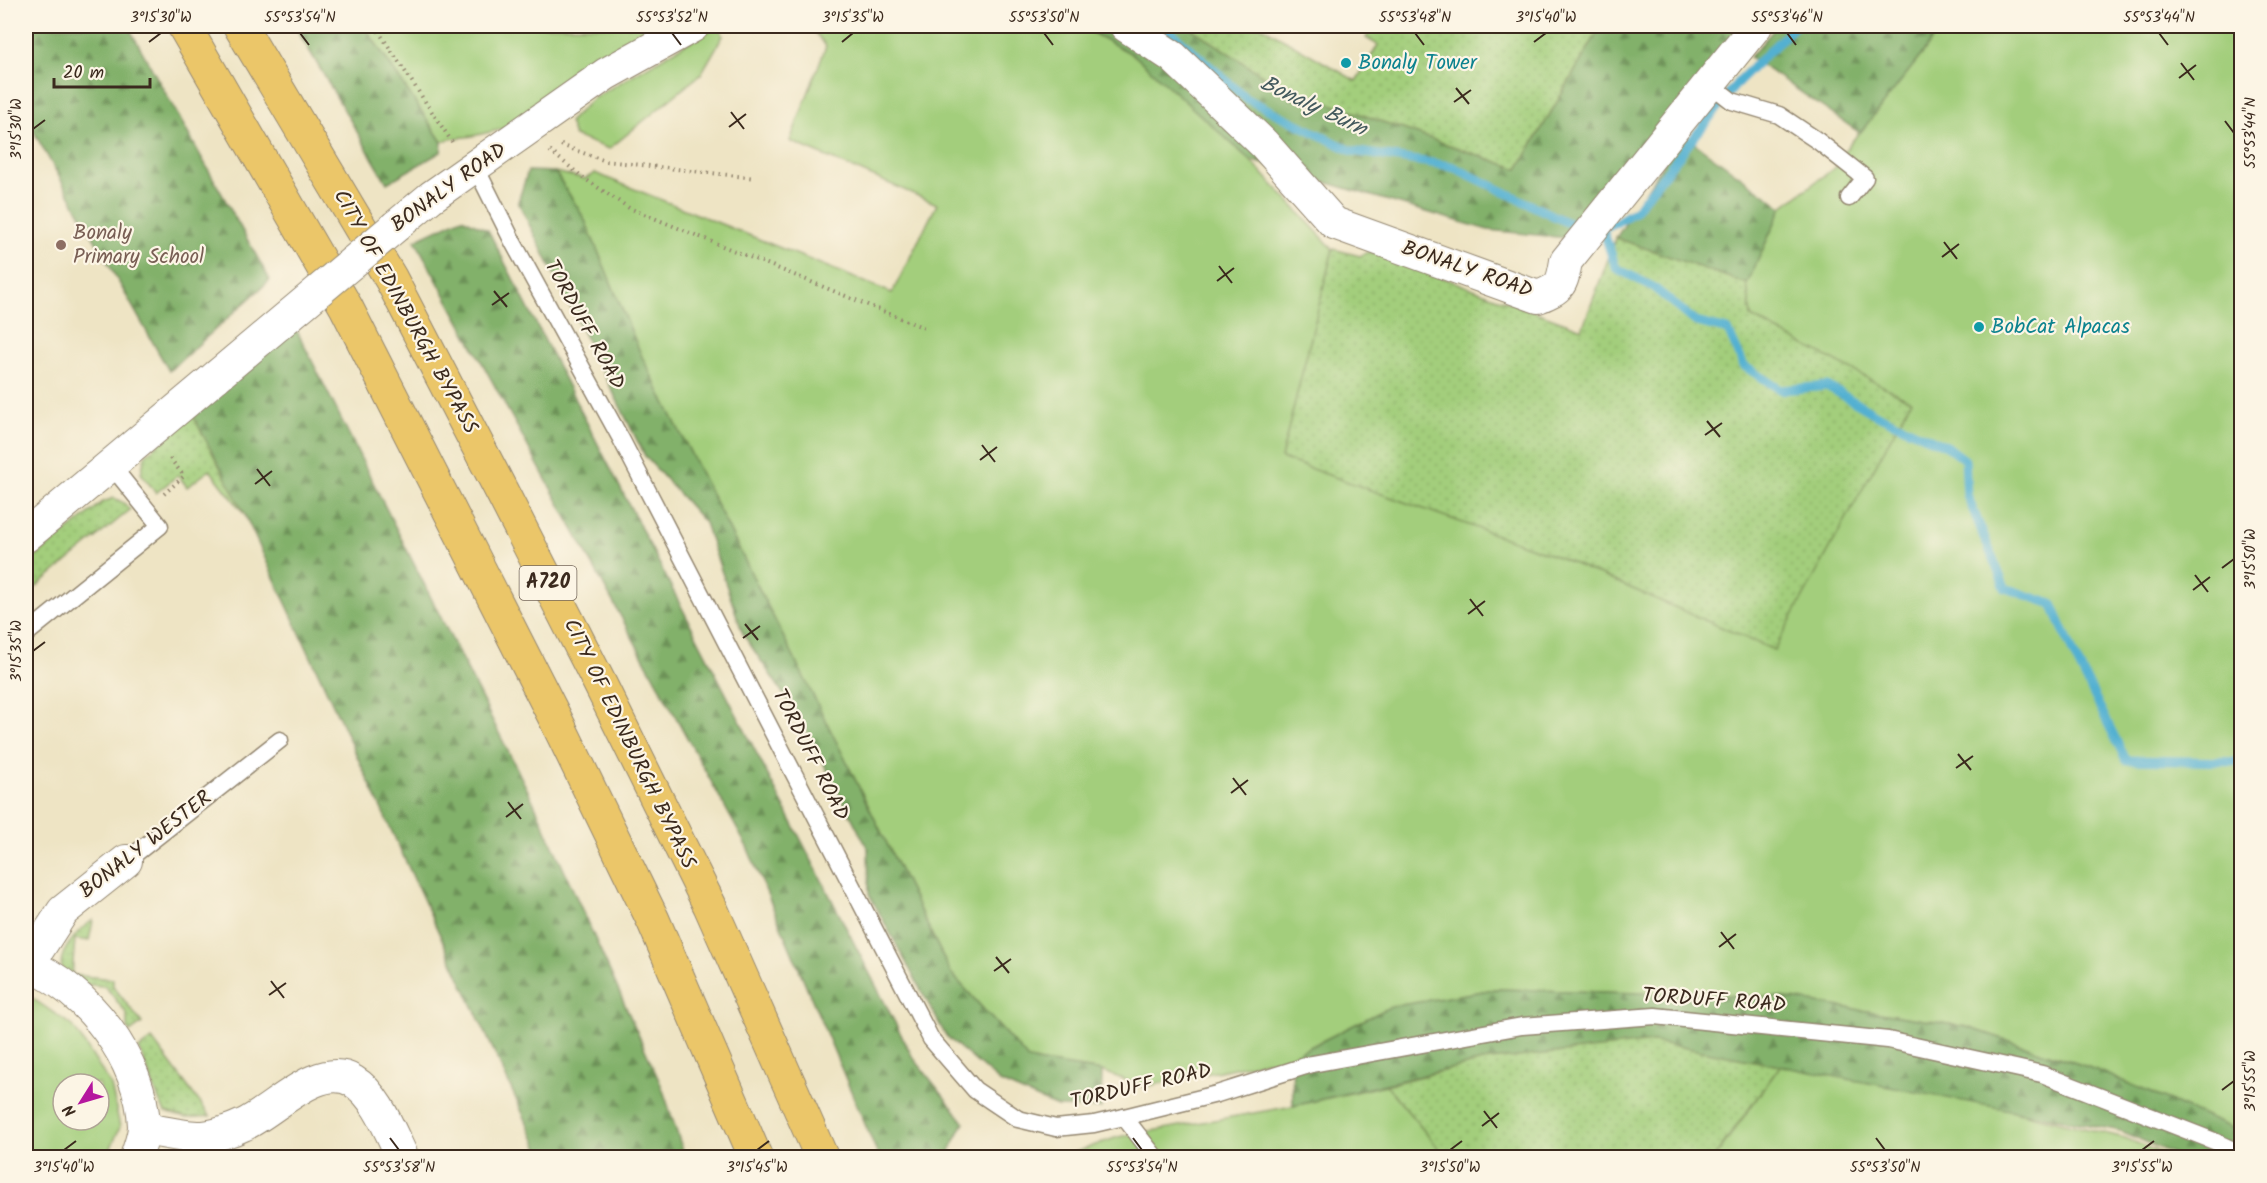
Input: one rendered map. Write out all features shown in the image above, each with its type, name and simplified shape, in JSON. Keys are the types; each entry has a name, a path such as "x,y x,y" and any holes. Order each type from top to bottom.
{"highway":[{"name":"A720","path":"184,26 346,307 533,676 653,920 756,1158"},
{"name":"CITY OF EDINBURGH BYPASS","path":"240,26 391,279 504,496 710,906 822,1158"}],"street":[{"name":"BONALY ROAD","path":"26,536 431,197 476,168 606,74 693,26"},
{"name":"BONALY ROAD","path":"1126,26 1173,57 1264,144 1334,223 1538,297 1556,290 1563,281 1566,261 1756,26"},
{"name":"BONALY WESTER","path":"126,861 63,911 27,964 68,990 114,1037 129,1064 139,1090 140,1143 203,1137 243,1125 319,1078 337,1076 353,1080 366,1092 380,1111 403,1158"}],"lane":[{"path":"1709,83 1732,101 1779,115 1818,141 1865,178 1849,198"},
{"name":"TORDUFF ROAD","path":"476,168 514,244 621,440 931,1039 975,1090 1018,1119 1056,1128 1094,1124 1217,1094 1312,1064 1522,1026 1655,1016 1888,1040 2042,1074 2214,1141 2241,1154"},
{"path":"26,634 160,526 111,465"},
{"name":"BONALY WESTER","path":"126,861 280,740"},
{"path":"1124,1117 1156,1158"}],"path":[{"path":"375,26 449,139 476,168"},
{"path":"526,132 606,161 755,178"},
{"path":"526,132 585,179 629,208 927,329"}],"green space":[{"path":"26,26 128,26 270,280 169,371 26,118"},
{"path":"295,26 364,26 442,142 441,152 387,183"},
{"path":"364,26 671,26 511,127 442,142"},
{"path":"716,26 720,26 723,36 701,74 609,149 574,136 569,122 592,99"},
{"path":"810,26 1080,26 1134,55 1250,160 1333,249 1282,458 1561,558 1757,642 1911,401 1751,317 1747,284 1782,207 1837,166 1845,150 1923,53 1941,26 2241,26 2241,1132 2097,1070 1967,1027 1779,997 1495,989 1390,1007 1292,1056 1143,1087 1102,1071 1029,1060 951,973 642,357 584,218 555,172 585,179 595,173 892,293 937,204 790,141 826,46"},
{"path":"1080,26 1188,26 1277,85 1518,169 1601,26 1744,26 1567,238 1488,230 1250,160 1134,55"},
{"path":"1188,26 1261,26 1356,81 1378,45 1366,38 1373,26 1601,26 1518,169 1277,85"},
{"path":"1777,26 1941,26 1923,53 1860,133 1750,57"},
{"path":"1682,134 1782,207 1747,284 1616,238"},
{"path":"528,171 555,172 584,218 642,357 951,973 1029,1060 1102,1071 1101,1108 1057,1107 1000,1082 946,1036 869,894 868,849 801,720 743,634 705,523 645,456 518,202"},
{"path":"462,218 488,230 912,1056 964,1122 947,1157 879,1157 748,849 415,240"},
{"path":"1616,238 1747,284 1751,317 1911,401 1774,650 1561,558 1281,458 1333,249 1360,256 1370,251 1582,329"},
{"path":"295,327 533,801 662,1087 685,1157 543,1157 245,515 192,414"},
{"path":"192,414 245,515 210,470 187,487 178,475 156,493 141,473 145,456"},
{"path":"114,498 124,503 130,510 26,595 26,565 103,502"},
{"path":"93,920 89,941 75,939 72,975 113,979 113,986 142,1023 130,1032 127,1029 127,1014 105,986 84,984 73,980 65,974 62,967 62,959 69,943"},
{"path":"1495,989 1779,997 1967,1027 2097,1070 2241,1132 2241,1157 2180,1157 2121,1131 1654,1042 1483,1061 1293,1106 1292,1056 1390,1007"},
{"path":"26,994 73,1026 103,1072 51,1072 51,1132 111,1132 111,1085 120,1127 107,1157 26,1157"},
{"path":"152,1039 210,1116 186,1118 165,1112 139,1049"},
{"path":"1654,1042 1780,1066 1714,1157 1446,1157 1386,1085 1483,1061"},
{"path":"1780,1066 1940,1093 2125,1138 2170,1157 1714,1158"},
{"path":"1386,1085 1446,1157 1059,1158 1118,1137 1293,1106"}],"waterway":[{"name":"Bonaly Burn","path":"1164,26 1247,99 1352,151 1451,166 1566,222 1586,227"},
{"path":"1729,93 1795,26"},
{"path":"1610,226 1634,212 1720,105"},
{"path":"1603,230 1616,268 1653,287 1696,322 1728,330 1744,366 1781,390 1827,386 1877,415 1948,447 1965,460 1967,495 2005,588 2052,604 2076,659 2126,760 2242,762"}],"place":[{"name":"Bonaly Tower","path":"1346,63"},
{"name":"Bonaly Primary School","path":"61,245"},
{"name":"BobCat Alpacas","path":"1979,327"}]}
